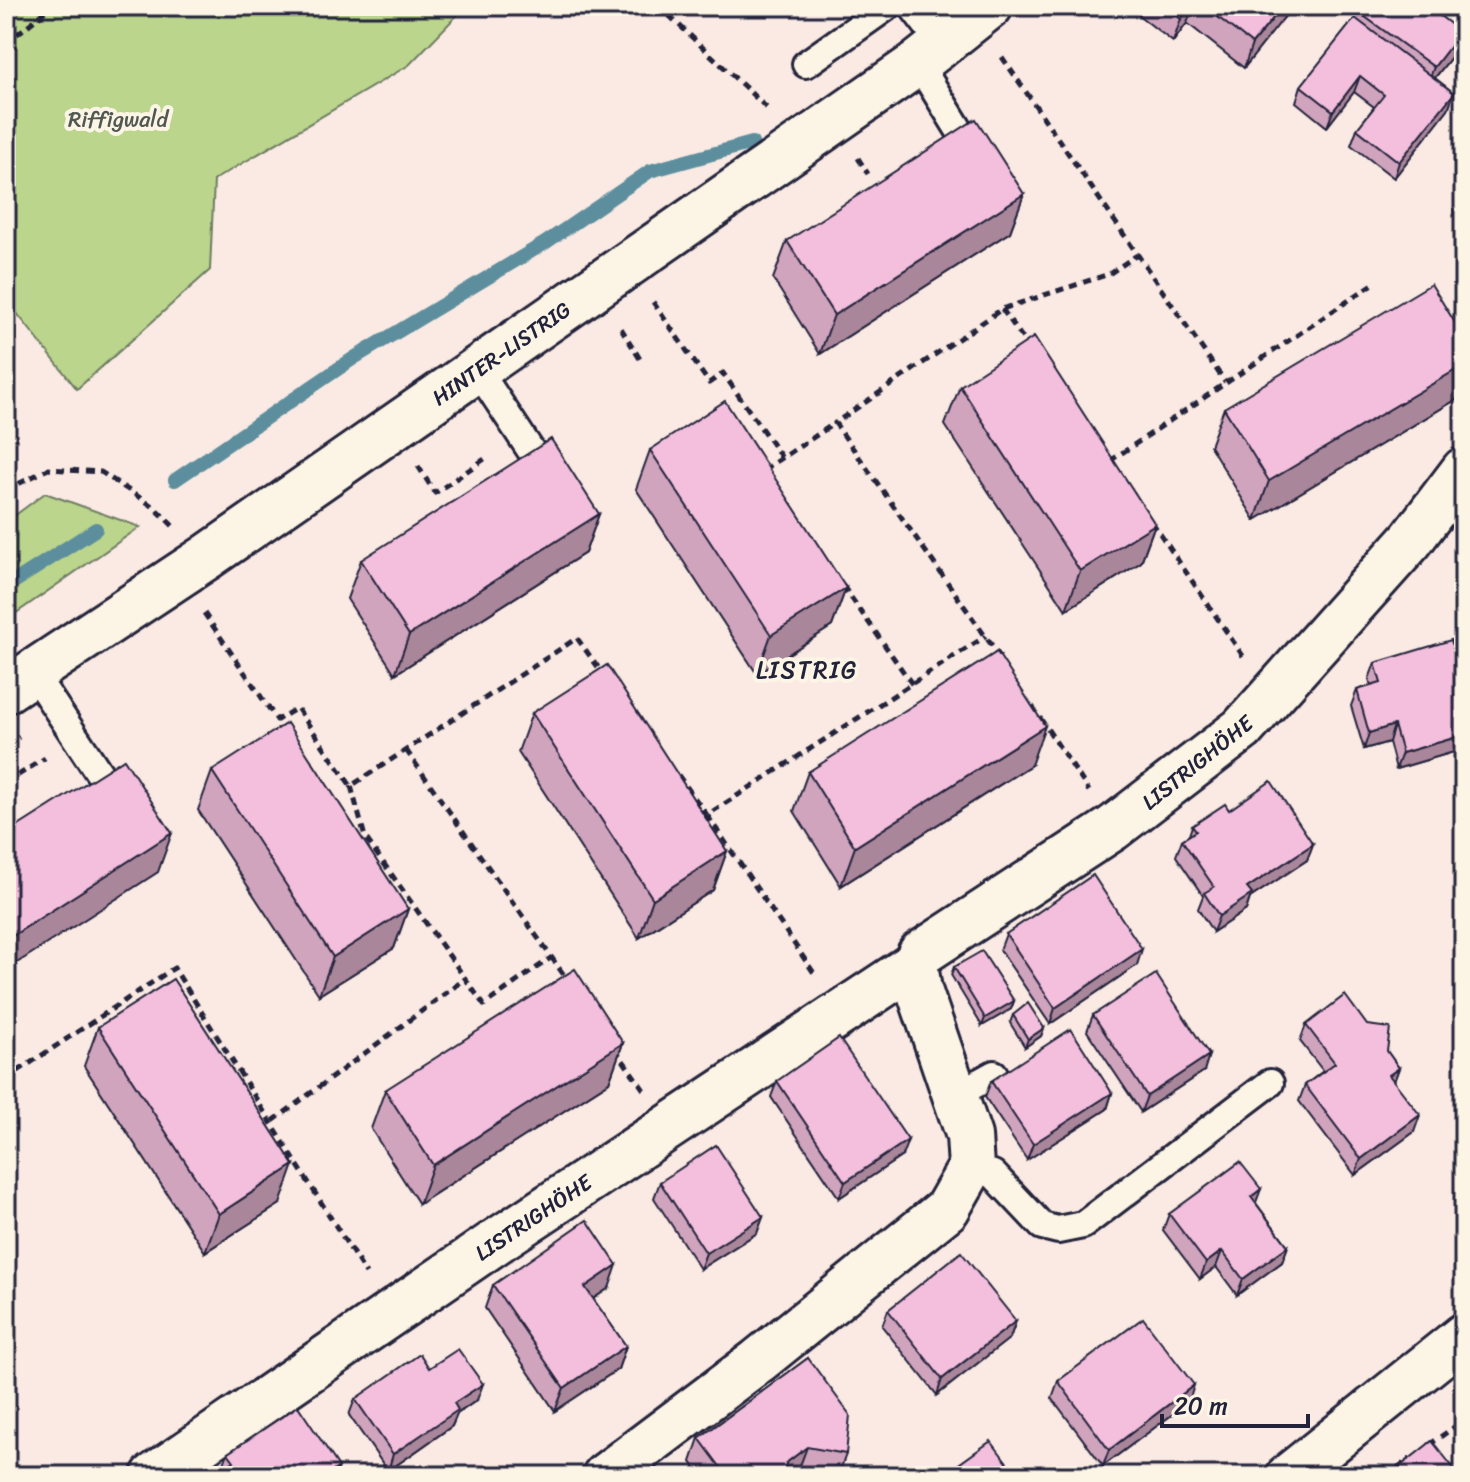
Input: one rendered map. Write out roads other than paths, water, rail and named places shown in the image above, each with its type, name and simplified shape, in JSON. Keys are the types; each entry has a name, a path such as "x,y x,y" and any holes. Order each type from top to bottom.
{"street":[{"name":"HINTER-LISTRIG","path":"19,681 193,567 930,54 990,6"},
{"name":"LISTRIGHÖHE","path":"154,1476 669,1126 915,964 928,946 1113,828 1242,729 1411,540 1464,470"},
{"path":"605,1476 758,1361 947,1209 971,1167 969,1136 976,1084 919,990 915,964"},
{"path":"1289,1476 1464,1336"}],"lane":[{"path":"806,64 888,6"},
{"path":"912,6 930,54 984,171"},
{"path":"477,369 543,469"},
{"path":"19,681 111,791"},
{"path":"971,1167 993,1174 1042,1226 1058,1230 1083,1225 1270,1083"}],"waterway":[{"path":"175,480 354,358 545,243 650,171 752,143"},
{"path":"6,587 96,529"}],"district":[{"name":"LISTRIG","path":"807,670"}],"park label":[{"name":"Riffigwald","path":"118,119"}]}
